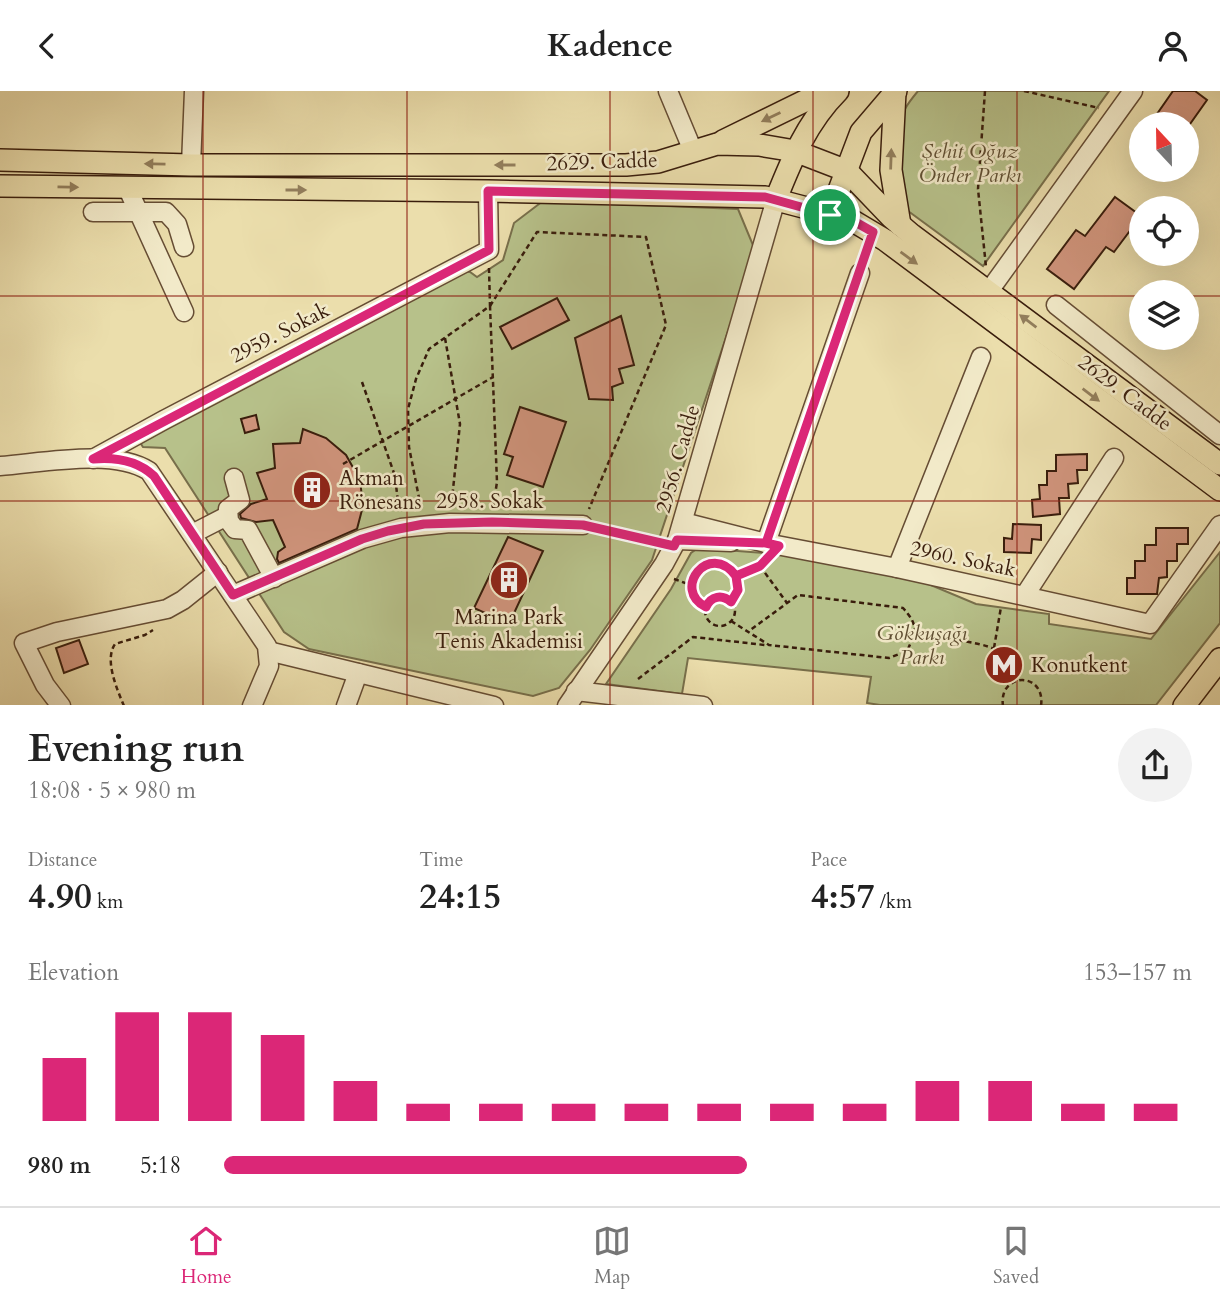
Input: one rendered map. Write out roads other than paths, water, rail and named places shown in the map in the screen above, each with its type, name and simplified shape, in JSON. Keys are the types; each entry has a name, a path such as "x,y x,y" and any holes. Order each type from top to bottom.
{"main road":[{"path":"717,143 825,91"},
{"path":"776,199 795,152 815,116 838,91"},
{"path":"830,215 861,132 896,91"},
{"path":"896,91 891,170 900,225"},
{"name":"2629. Cadde","path":"0,160 191,165 625,165 658,162 717,143 760,145 795,152 847,171 900,225 1220,464"},
{"name":"2629. Cadde","path":"0,186 488,191 776,199 830,215 843,215 885,240 1220,490"},
{"path":"1184,705 1220,659"}],"street":[{"path":"191,165 194,91"},
{"path":"668,91 693,151"},
{"path":"989,291 1133,91"},
{"path":"128,189 184,312"},
{"name":"2959. Sokak","path":"93,459 489,250 488,191"},
{"name":"2956. Cadde","path":"572,698 678,536 776,199"},
{"path":"93,212 166,212 177,224 184,247"},
{"path":"772,544 860,274"},
{"path":"1056,305 1220,435"},
{"path":"897,568 981,357"},
{"path":"1122,392 1139,371"},
{"path":"1025,595 1114,458"},
{"path":"0,466 93,459 123,460 149,471 268,651 268,671 252,705"},
{"path":"192,534 227,516 231,505 240,500 234,478"},
{"path":"227,516 235,529 248,530 274,578"},
{"name":"2958. Sokak","path":"233,595 362,539 401,528 424,524 492,522 583,525"},
{"name":"2960. Sokak","path":"678,536 772,544 1003,590 1150,624 1220,525"},
{"path":"61,705 45,685 24,643 57,632 157,613 183,600 218,572"},
{"path":"268,651 358,673 429,698 494,705"},
{"path":"346,705 358,673"},
{"path":"572,698 703,705"}],"place":[{"name":"Akman Rönesans","path":"312,490"},
{"name":"Marina Park Tenis Akademisi","path":"509,580"},
{"name":"Konutkent","path":"1004,665"}],"park label":[{"name":"Şehit Oğuz Önder Parkı","path":"970,163"},
{"name":"Gökkuşağı Parkı","path":"922,645"}]}
